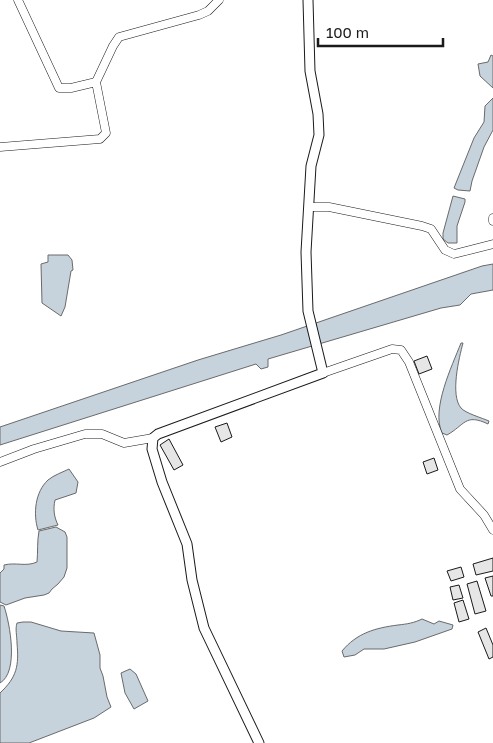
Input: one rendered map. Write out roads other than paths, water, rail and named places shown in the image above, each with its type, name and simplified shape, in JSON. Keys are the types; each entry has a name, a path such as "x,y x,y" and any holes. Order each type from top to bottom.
{"street":[{"path":"18,0 59,88 71,88 96,82"},
{"path":"0,147 100,139 106,133 96,82 109,53 119,37 208,11 219,0"},
{"path":"308,0 310,71 318,114 319,135 311,166 306,252 308,311 323,373"},
{"path":"309,207 329,207 422,226 431,229 445,250 454,254 493,244"},
{"path":"0,462 34,449 85,434 102,434 124,443 153,438 158,434 323,373 392,349 401,350 409,362 460,488 484,515 493,530"},
{"path":"153,438 152,448 162,482 187,544 192,580 204,628 259,743"}]}
